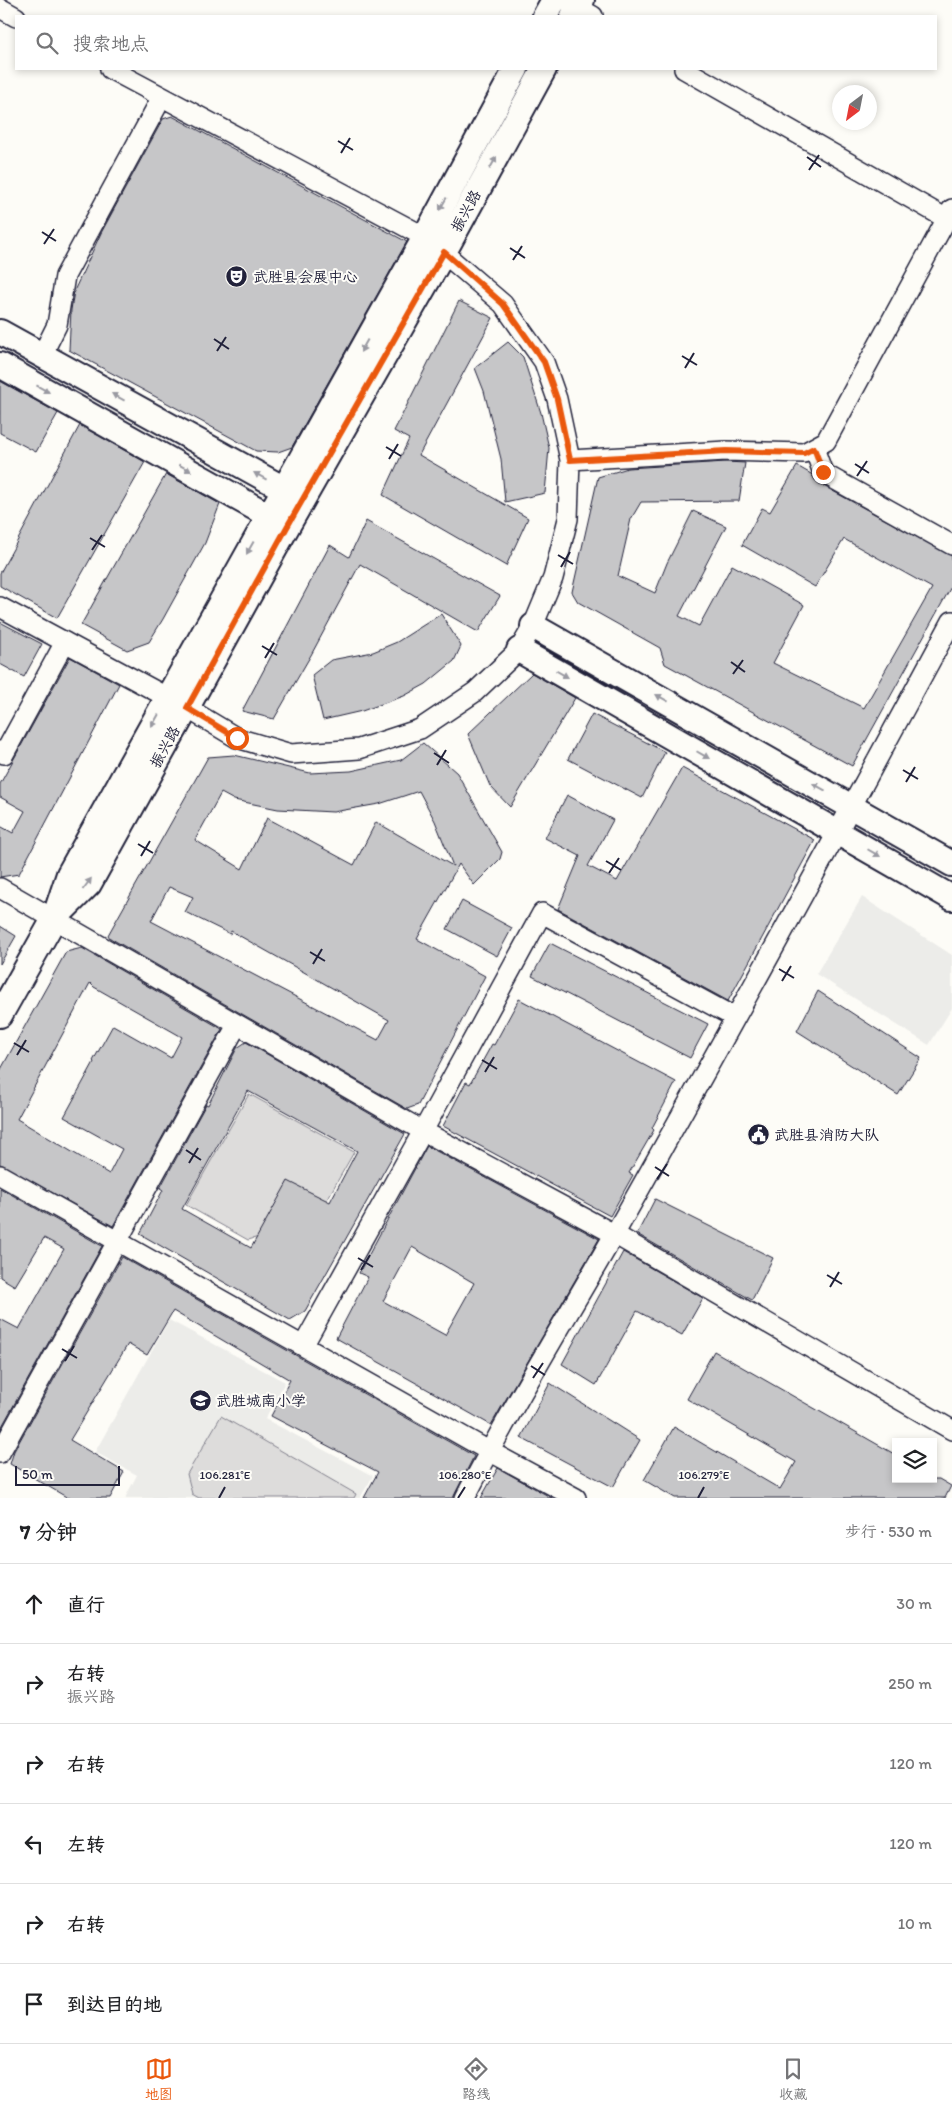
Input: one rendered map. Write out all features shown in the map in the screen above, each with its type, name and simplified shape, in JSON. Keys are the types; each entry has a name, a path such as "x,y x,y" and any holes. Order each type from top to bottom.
{"main road":[{"path":"546,15 554,0"},
{"name":"振兴路","path":"293,494 425,237 515,70"},
{"name":"振兴路","path":"0,1016 54,919 89,884 177,703 278,520 444,252 543,70"},
{"path":"0,332 293,494"},
{"path":"0,365 278,520"},
{"path":"533,626 952,864"},
{"path":"519,650 952,898"}],"street":[{"path":"0,8 15,16"},
{"path":"0,607 177,703 237,738 291,754 358,749 420,729 475,692 519,650 533,626 553,578 568,519 570,460 557,399 544,362 503,304 425,237 112,70"},
{"path":"570,460 726,451 804,453 826,441 949,214 686,70"},
{"path":"42,355 57,325 65,276 162,97"},
{"path":"814,448 823,472 952,545"},
{"path":"465,1498 489,1451 614,1234 838,833 952,621"},
{"path":"0,751 4,754 65,642"},
{"path":"0,888 423,1131 614,1234 952,1430"},
{"path":"303,1346 542,913 734,1017"},
{"path":"0,1453 237,1025"},
{"path":"0,1175 489,1451 576,1498"}],"shaded area":[{"path":"862,897 952,955 952,1008 929,1045 816,974"},
{"path":"249,1094 354,1152 295,1256 259,1237 248,1240 186,1205"},
{"name":"武胜城南小学","path":"169,1320 285,1382 265,1419 373,1476 360,1498 125,1498 137,1475 95,1452"},
{"path":"221,1416 356,1494 354,1498 199,1498 192,1494 187,1474"}],"building":[{"name":"武胜县会展中心","path":"172,116 407,242 292,447 278,452 256,451 69,350 74,291 101,233 163,119"},
{"path":"459,301 493,318 419,455 528,518 506,566 383,495 409,439 394,431"},
{"path":"508,342 523,357 541,413 549,448 545,493 505,502 501,459 484,391 475,368"},
{"path":"0,381 58,413 36,452 0,433"},
{"path":"80,425 145,462 57,618 0,586 0,573"},
{"path":"726,462 745,463 739,501 641,502 631,519 618,576 655,593 667,563 693,511 726,526 679,616 699,626 732,565 804,605 773,663 864,708 932,588 844,539 815,587 742,545 762,508 770,512 797,466 811,474 818,483 952,556 952,585 852,766 665,664 660,648 578,602 572,592 598,477 628,468"},
{"path":"166,474 220,504 205,543 149,642 127,650 81,625"},
{"path":"366,521 500,596 478,632 360,564 274,719 242,711 330,545 349,557"},
{"path":"441,614 461,646 454,661 426,684 404,696 362,711 323,720 312,675 331,660 373,652 397,642"},
{"path":"0,622 42,644 24,677 0,664"},
{"path":"70,657 119,684 19,874 0,877 0,826 13,833 25,811 0,797 0,784"},
{"path":"532,673 575,698 510,807 490,786 468,734"},
{"path":"592,714 665,752 642,798 568,759"},
{"path":"423,743 457,773 502,852 500,859 474,885 459,864 417,939 485,976 418,1105 407,1109 110,938 108,935 208,757 234,755 310,773 351,771 401,760","holes":["419,791 435,821 453,866 376,822 354,865 267,818 242,869 195,840 221,793 234,800 278,809 333,812 379,804","169,887 193,897 185,912 230,934 231,931 389,1020 378,1040 151,921"]},
{"path":"682,768 815,840 728,1001 558,909 580,856 545,838 567,795 613,820 588,866 617,881"},
{"path":"462,901 512,928 497,956 447,929"},
{"path":"0,926 16,936 0,964"},
{"path":"550,943 708,1024 690,1058 532,976"},
{"path":"82,948 222,1029 113,1226 0,1164 0,1071 66,952","holes":["90,983 182,1037 171,1058 113,1025 93,1061 64,1117 122,1149 109,1174 17,1119"]},
{"path":"818,991 921,1058 898,1095 797,1031"},
{"path":"519,999 676,1082 652,1128 654,1130 629,1173 633,1175 610,1216 443,1126 466,1082 470,1084"},
{"path":"246,1042 405,1134 305,1311 290,1320 140,1234 163,1190 160,1188 206,1104 208,1105 237,1048","holes":["248,1091 357,1151 330,1202 288,1181 251,1248 182,1209"]},
{"path":"427,1146 599,1239 491,1425 336,1338 368,1277 359,1273","holes":["412,1247 474,1283 445,1335 383,1301"]},
{"path":"0,1188 102,1246 0,1430 0,1319 19,1329 64,1249 44,1238 15,1286 0,1277"},
{"path":"655,1199 773,1258 752,1300 637,1234"},
{"path":"623,1252 703,1298 682,1335 637,1311 596,1385 562,1364"},
{"path":"122,1257 474,1456 453,1498 364,1498 378,1472 271,1416 290,1380 173,1311 147,1355 128,1344 70,1440 124,1472 110,1498 68,1498 10,1464 14,1451"},
{"path":"714,1351 892,1453 892,1483 937,1483 937,1479 939,1479 951,1486 945,1498 675,1498 644,1480 674,1427 780,1489 796,1462 687,1399"},
{"path":"550,1383 640,1440 613,1487 521,1438"},
{"path":"498,1468 552,1498 481,1498"}],"place":[{"name":"武胜县会展中心","path":"237,277"},
{"name":"武胜县消防大队","path":"758,1135"},
{"name":"武胜城南小学","path":"200,1401"}],"route":[{"path":"237,738 187,708 287,527 444,252 503,304 544,362 557,399 570,460 726,451 804,453 814,448 823,472"}]}
